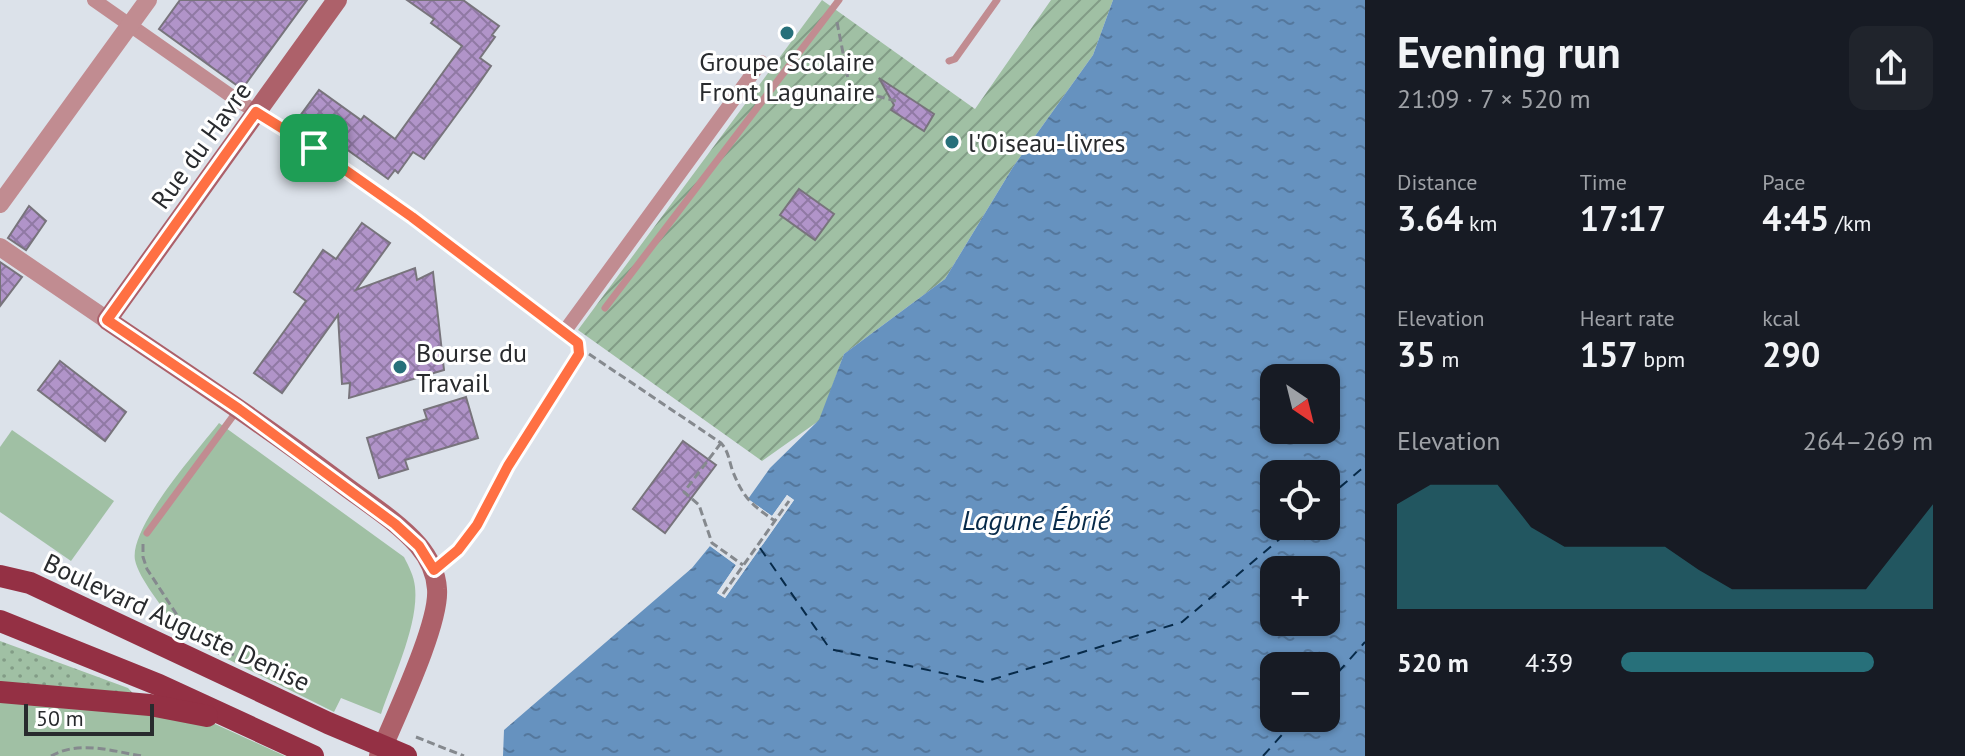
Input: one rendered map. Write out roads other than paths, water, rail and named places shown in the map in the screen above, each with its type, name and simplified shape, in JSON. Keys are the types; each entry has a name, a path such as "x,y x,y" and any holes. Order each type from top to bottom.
{"highway":[{"path":"0,568 30,583"},
{"name":"Boulevard Auguste Denise","path":"0,576 30,583 328,723 406,756"},
{"path":"0,621 159,685 313,756"},
{"path":"0,692 150,705 239,722"}],"main road":[{"name":"Rue du Havre","path":"107,320 337,0"},
{"path":"107,320 239,409 395,524 419,546 434,570 438,593 434,613 379,756"}],"street":[{"path":"94,0 412,217 564,332 761,62"},
{"path":"0,204 148,0"},
{"path":"0,247 107,320"}],"lane":[{"path":"605,308 839,0"},
{"path":"949,61 955,59 997,0"},
{"path":"434,570 458,550 477,525 508,466 579,354 580,348 574,338 564,332"},
{"path":"147,533 239,409"}],"water":[{"name":"Lagune Ébrié","path":"1113,0 1365,0 1365,756 503,756 504,730 692,568 710,546 736,565 717,593 725,598 794,500 787,495 772,516 748,499 770,468 819,420 844,354 945,279 1013,167 1093,55"}],"place":[{"name":"Groupe Scolaire Front Lagunaire","path":"787,33"},
{"name":"l'Oiseau-livres","path":"952,142"},
{"name":"Bourse du Travail","path":"400,367"}]}
